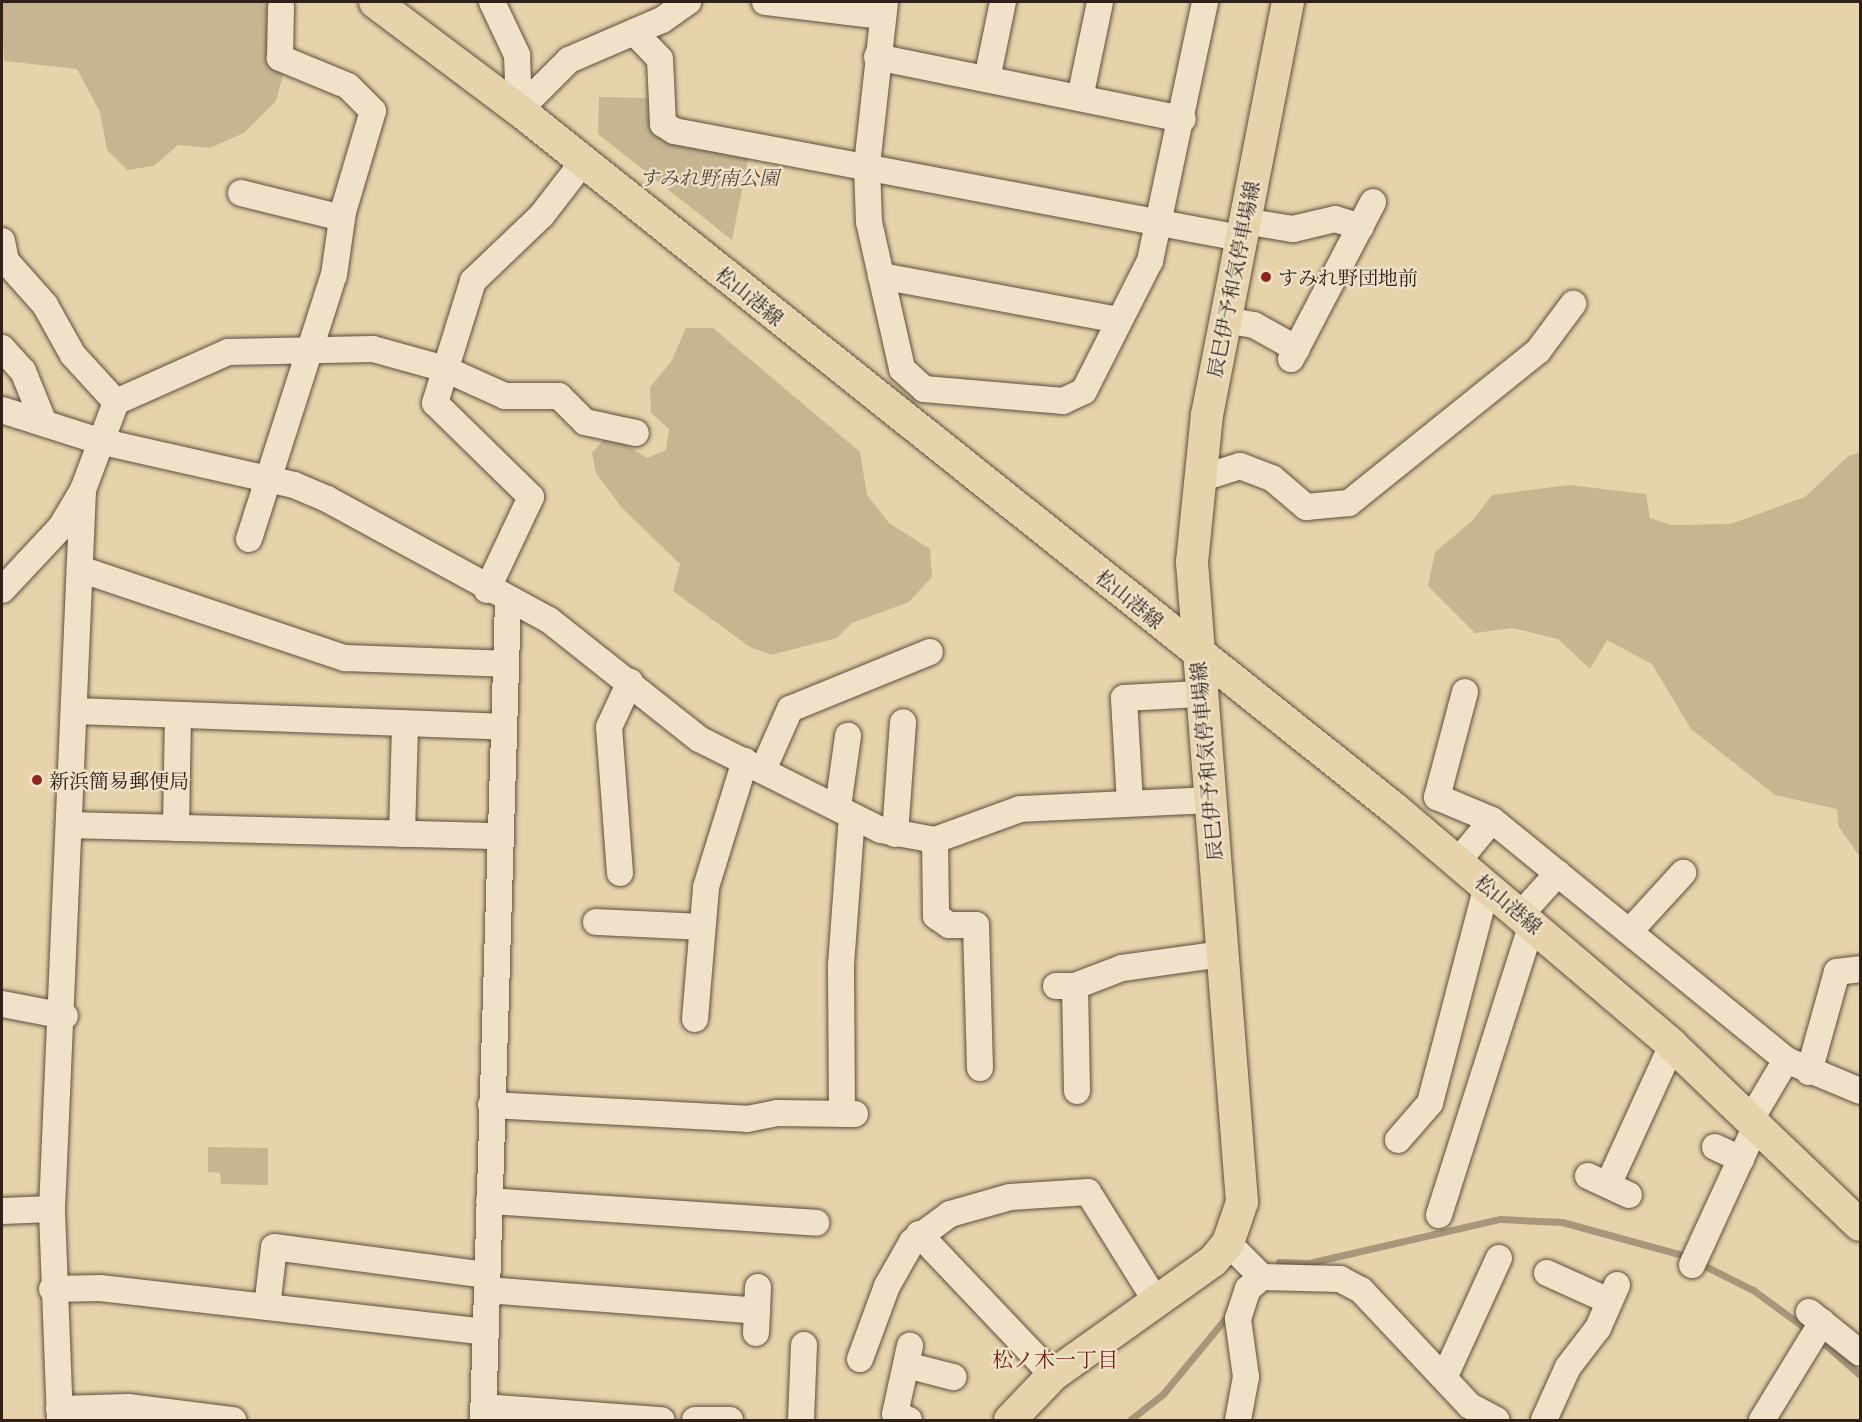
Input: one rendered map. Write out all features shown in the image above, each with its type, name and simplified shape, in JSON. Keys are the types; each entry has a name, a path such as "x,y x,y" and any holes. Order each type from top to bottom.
{"main road":[{"name":"松山港線","path":"375,2 519,110 1458,861 1672,1045 1860,1226"},
{"name":"辰巳伊予和気停車場線","path":"1010,1420 1053,1375 1157,1302 1194,1279 1227,1243 1238,1221 1244,1180 1196,652 1192,562 1199,479 1225,320 1288,2"}],"street":[{"path":"492,2 517,55 519,110"},
{"path":"519,110 569,60 634,32 688,2"},
{"path":"765,2 883,9 867,166 869,222 902,369 924,389 1063,401 1084,391 1118,320 1150,261 1162,223 1205,2"},
{"path":"987,80 1003,2"},
{"path":"1080,98 1100,2"},
{"path":"249,539 270,480 334,275 342,218 373,111 348,86 280,58 281,7"},
{"path":"634,32 660,59 663,124 674,131 1162,223 1242,230 1293,229 1335,219 1360,228"},
{"path":"877,57 1183,119"},
{"path":"583,162 542,215 473,281 435,403 531,497 498,595 505,664 498,836 483,1414 662,1420"},
{"path":"241,193 342,218"},
{"path":"1225,320 1254,325 1294,354 1373,202"},
{"path":"2,241 6,261 45,305 73,355 116,402"},
{"path":"881,276 1118,320"},
{"path":"1199,479 1240,466 1272,478 1306,507 1348,503 1538,351 1572,304"},
{"path":"2,348 27,380 44,423"},
{"path":"2,590 61,527 83,490 99,441 116,402 228,352 312,348 373,349 445,369 505,396 559,396 585,422 636,433"},
{"path":"2,410 99,441 270,480 327,499 566,632 699,739 895,834 935,840 1020,809 1209,800"},
{"path":"83,490 65,1016 52,1209 52,1289 59,1415 128,1407 234,1420"},
{"path":"80,569 345,658 505,664"},
{"path":"695,1019 706,887 754,765 790,709 930,652"},
{"path":"620,873 609,726 630,682"},
{"path":"1465,692 1437,797 1492,820 1786,1060 1809,1072 1860,1091"},
{"path":"1130,803 1124,698 1200,694"},
{"path":"75,711 502,727"},
{"path":"176,828 178,716"},
{"path":"895,834 903,722"},
{"path":"402,834 405,724"},
{"path":"491,1105 747,1119 777,1113 848,1114 841,965 848,736"},
{"path":"1458,861 1492,820"},
{"path":"72,825 498,836"},
{"path":"935,840 936,916 950,925 976,925 982,1070"},
{"path":"1440,1215 1526,918 1558,873"},
{"path":"1630,931 1683,873"},
{"path":"1398,1140 1430,1103 1487,885"},
{"path":"596,922 701,927"},
{"path":"1083,1079 1065,986 1122,968 1223,954"},
{"path":"1809,1072 1837,972 1860,969"},
{"path":"2,1004 65,1016"},
{"path":"1608,1185 1672,1045"},
{"path":"1692,1265 1741,1159 1754,1122 1786,1060"},
{"path":"1715,1148 1741,1159"},
{"path":"860,1359 887,1286 919,1234 979,1204 1088,1192 1157,1302"},
{"path":"489,1201 816,1223"},
{"path":"2,1211 52,1209"},
{"path":"919,1234 1053,1375"},
{"path":"1227,1243 1262,1277"},
{"path":"267,1307 274,1246 487,1282 757,1310"},
{"path":"1444,1378 1503,1264"},
{"path":"1544,1420 1568,1367 1598,1328 1613,1293 1547,1273"},
{"path":"1238,1420 1246,1377 1238,1319 1248,1289 1262,1277 1340,1279 1360,1290 1470,1406 1496,1420"},
{"path":"52,1289 100,1288 486,1332"},
{"path":"1762,1420 1815,1317 1860,1353"},
{"path":"801,1420 804,1345"},
{"path":"909,1420 895,1414 908,1356 953,1377"},
{"path":"695,1420 730,1420"}],"green space":[{"path":"2,2 277,2 286,64 276,101 244,133 210,148 178,145 154,166 127,170 107,150 100,112 77,69 4,61"},
{"name":"すみれ野南公園","path":"599,97 657,98 658,134 750,150 732,240 598,134"},
{"path":"686,328 713,328 860,452 867,495 889,523 930,549 932,577 909,602 852,623 837,638 771,655 750,647 673,591 680,564 622,508 596,473 592,453 604,439 623,443 647,458 666,450 669,429 651,413 650,387 671,362"},
{"path":"1860,452 1860,857 1839,827 1837,809 1775,795 1691,729 1652,664 1607,640 1590,669 1558,639 1513,628 1475,633 1428,586 1435,552 1472,521 1492,495 1569,485 1646,494 1650,518 1672,525 1731,524 1805,497 1847,457"},
{"path":"208,1147 268,1148 268,1185 221,1184 220,1173 208,1172"}],"waterway":[{"path":"1279,1262 1309,1263 1500,1219 1562,1222 1686,1256"},
{"path":"1703,1265 1753,1290 1805,1328"},
{"path":"1130,1420 1163,1394 1229,1314"},
{"path":"1820,1340 1860,1375"}],"place":[{"name":"すみれ野団地前","path":"1266,277"},
{"name":"新浜簡易郵便局","path":"37,780"}],"district":[{"name":"松ノ木一丁目","path":"1055,1360"}]}
